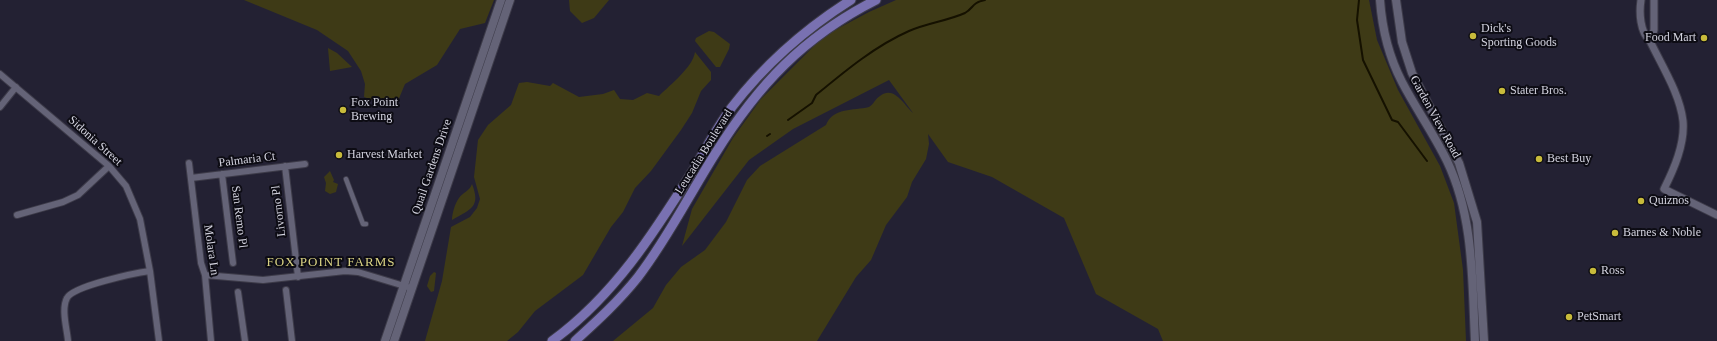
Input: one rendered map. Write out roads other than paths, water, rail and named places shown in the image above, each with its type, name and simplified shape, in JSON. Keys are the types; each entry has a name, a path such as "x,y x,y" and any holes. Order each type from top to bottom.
{"main road":[{"name":"Quail Gardens Drive","path":"394,341 408,286 501,0"},
{"name":"Quail Gardens Drive","path":"385,341 408,286 510,0"},
{"name":"Leucadia Boulevard","path":"552,341 604,296 629,268 664,217 731,108 761,71 792,42 824,17 851,0"},
{"name":"Leucadia Boulevard","path":"575,341 613,306 638,276 675,224 714,154 741,114 770,78 800,50 831,26 876,0"},
{"name":"Garden View Road","path":"1380,0 1388,47 1402,81 1448,162 1465,213 1471,257 1475,341"},
{"name":"Garden View Road","path":"1396,0 1402,42 1412,73 1422,96 1459,163 1477,222 1484,341"}],"street":[{"path":"1641,0 1641,17 1644,36 1650,41 1675,95 1683,121 1682,145 1664,189 1717,215"},
{"path":"1650,41 1654,30 1654,0"},
{"name":"Sidonia Street","path":"0,74 109,166 126,186 140,219 150,271 159,341"},
{"path":"0,107 16,87"},
{"name":"Molara Ln","path":"189,163 201,263 205,275 211,341"},
{"name":"Palmaria Ct","path":"191,178 306,164"},
{"path":"17,215 63,202 78,195 109,166"},
{"name":"Livorno Pl","path":"285,166 298,277"},
{"name":"San Remo Pl","path":"222,174 233,263"},
{"path":"346,179 363,224 366,224"},
{"path":"68,341 65,305 67,298 74,291 126,275 150,271"},
{"path":"205,275 263,280 345,271 358,272 408,286"},
{"path":"286,290 292,341"},
{"path":"238,292 245,341"}],"waterway":[{"path":"788,120 812,103 816,95 838,77 884,44 916,28 965,13 975,4 985,0"},
{"path":"1359,0 1357,20 1363,60 1392,120 1398,122 1427,161"}],"place":[{"name":"Dick's Sporting Goods","path":"1473,36"},
{"name":"Food Mart","path":"1704,38"},
{"name":"Stater Bros.","path":"1502,91"},
{"name":"Fox Point Brewing","path":"343,110"},
{"name":"Harvest Market","path":"339,155"},
{"name":"Best Buy","path":"1539,159"},
{"name":"Quiznos","path":"1641,201"},
{"name":"Barnes & Noble","path":"1615,233"},
{"name":"Ross","path":"1593,271"},
{"name":"PetSmart","path":"1569,317"}],"district":[{"name":"FOX POINT FARMS","path":"331,263"}]}
